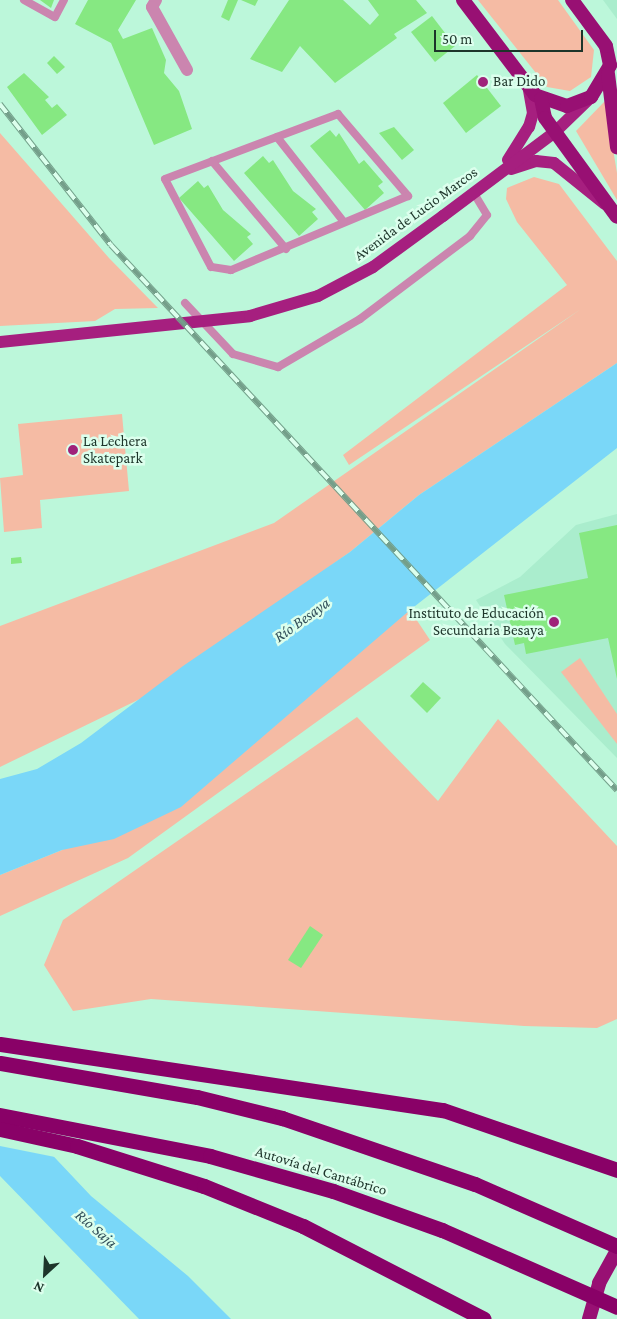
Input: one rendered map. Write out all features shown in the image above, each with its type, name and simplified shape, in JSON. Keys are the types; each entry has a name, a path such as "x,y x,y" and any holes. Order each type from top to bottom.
{"highway":[{"path":"463,0 528,86 541,99 555,132 613,212"},
{"path":"572,0 606,46 617,147"},
{"path":"541,99 568,106 591,97 608,74"},
{"path":"0,1044 443,1110 539,1133 617,1162"},
{"path":"0,1062 152,1089 246,1109 381,1150 475,1184 617,1248 598,1283 589,1319"},
{"path":"443,1110 617,1170"},
{"name":"Autovía del Cantábrico","path":"0,1115 210,1156 383,1208 617,1307"},
{"path":"0,1129 86,1149 204,1186 335,1241 484,1319"}],"main road":[{"path":"497,174 528,133 533,113 528,86"},
{"name":"Avenida de Lucio Marcos","path":"0,342 157,328 225,319 285,308 340,286 373,267 555,132 591,97"},
{"path":"497,174 547,161 567,170 613,212"}],"street":[{"path":"156,0 152,7 187,70"}],"lane":[{"path":"24,0 55,17 64,0"},
{"path":"338,114 408,196 344,222 286,249 231,270 208,264 165,179 277,137 338,114"},
{"path":"277,137 344,222"},
{"path":"212,161 286,249"},
{"path":"185,303 233,354 278,367 360,319 470,236 488,215 473,192"}],"shaded area":[{"path":"478,0 558,0 594,50 591,77 570,91 547,87"},
{"path":"603,0 617,0 617,19"},
{"path":"605,101 617,173 617,200 576,131"},
{"path":"0,133 109,258 158,308 115,309 95,321 0,326"},
{"path":"534,177 559,184 617,261 617,363 419,495 350,552 146,696 0,767 0,626 274,523 581,309 349,465 343,455 567,285 517,222 506,199 507,188"},
{"name":"La Lechera Skatepark","path":"122,414 129,491 40,500 42,528 4,532 0,478 23,475 18,424"},
{"name":"Instituto de Educación Secundaria Besaya","path":"617,514 617,758 505,644 476,600 520,577 576,525"},
{"path":"410,610 430,640 128,858 0,916 0,875 62,850 188,782"},
{"path":"580,658 617,714 617,744 561,672"},
{"path":"357,717 438,801 498,719 617,846 617,1019 597,1028 524,1026 151,999 73,1011 44,965 63,920"}],"water":[{"name":"Río Besaya","path":"617,363 617,448 410,610 181,807 114,839 62,850 0,875 0,779 37,769 81,743 183,666 350,552 419,495"},
{"name":"Río Saja","path":"0,1041 41,1143 91,1196 188,1276 231,1319 139,1319 0,1176"}],"pier":[{"path":"0,1038 28,1085 43,1142 55,1157 0,1146"}],"building":[{"path":"40,0 54,0 51,8"},
{"path":"88,0 136,0 118,30 123,39 152,28 166,60 164,73 179,91 192,129 154,145 111,43 75,24"},
{"path":"228,0 238,0 229,21 221,17"},
{"path":"241,0 258,0 255,6"},
{"path":"289,0 343,0 370,25 379,15 368,0 416,0 427,13 394,34 397,38 335,83 300,46 282,72 250,59"},
{"path":"432,16 455,46 435,62 411,32"},
{"path":"54,56 65,67 57,74 47,63"},
{"path":"24,73 49,97 45,100 52,108 57,104 67,115 42,135 7,87"},
{"path":"477,75 501,106 466,133 443,103"},
{"path":"394,127 414,150 402,160 379,133"},
{"path":"330,130 336,137 339,133 359,164 364,160 383,182 378,186 384,193 365,210 310,146"},
{"path":"263,156 269,163 273,160 293,191 316,209 312,212 318,219 299,236 244,173"},
{"path":"198,181 204,188 208,185 223,210 251,234 247,237 253,244 234,261 179,198"},
{"path":"617,525 617,679 608,638 526,654 524,643 515,645 504,595 588,578 579,533"},
{"path":"21,557 22,563 11,564 11,558"},
{"path":"423,682 441,698 427,713 410,696"},
{"path":"310,926 323,935 301,968 288,960"}],"railway":[{"path":"0,104 111,245 617,790"}],"place":[{"name":"Bar Dido","path":"483,82"},
{"name":"La Lechera Skatepark","path":"73,450"},
{"name":"Instituto de Educación Secundaria Besaya","path":"554,622"}]}
